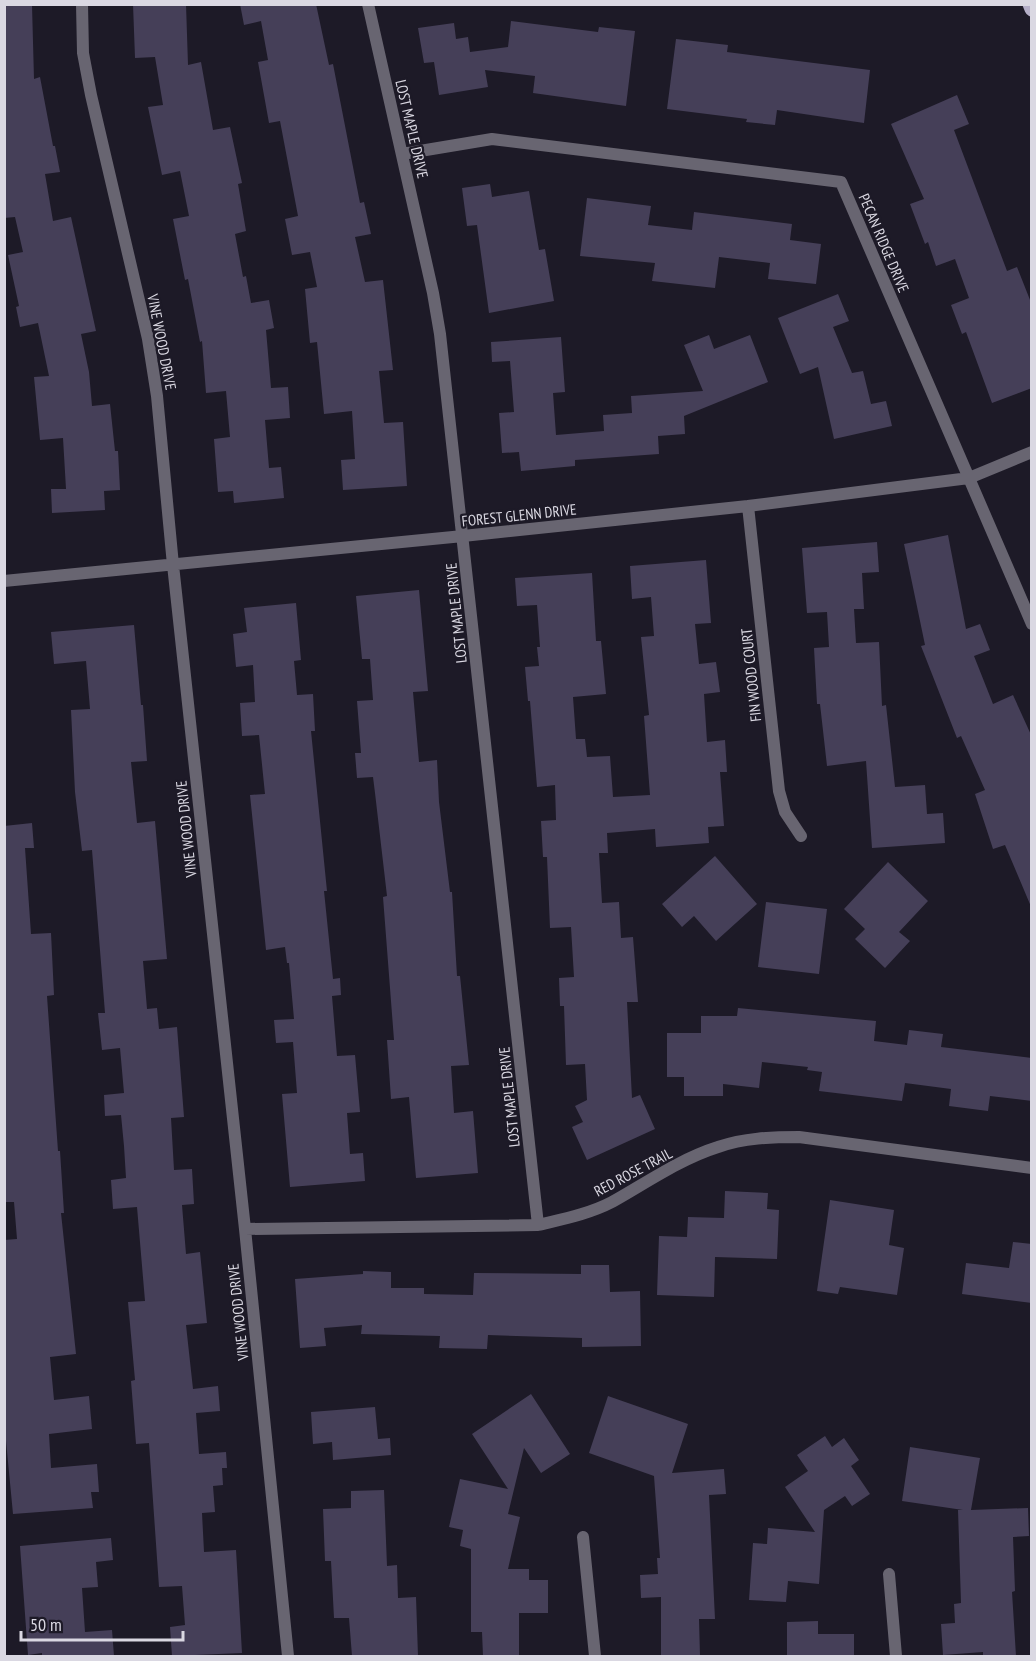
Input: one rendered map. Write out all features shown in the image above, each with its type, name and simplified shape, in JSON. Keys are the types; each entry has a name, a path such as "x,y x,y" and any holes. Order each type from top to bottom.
{"main road":[{"path":"1030,4 1032,9"}],"street":[{"name":"VINE WOOD DRIVE","path":"82,4 83,53 148,339 157,396 288,1656"},
{"name":"LOST MAPLE DRIVE","path":"368,4 433,293 440,334 538,1225"},
{"name":"PECAN RIDGE DRIVE","path":"402,154 492,139 841,182 1032,624"},
{"name":"FOREST GLENN DRIVE","path":"4,581 748,506 969,478 1032,452"},
{"name":"FIN WOOD COURT","path":"748,506 779,791 786,812 801,836"},
{"name":"RED ROSE TRAIL","path":"245,1229 538,1225 574,1217 610,1203 664,1172 716,1147 742,1140 799,1137 1032,1168"},
{"path":"583,1536 595,1656"},
{"path":"889,1574 896,1656"}],"building":[{"path":"133,4 186,4 188,65 201,62 213,130 230,127 242,183 238,184 246,231 235,234 243,277 246,276 251,303 269,300 274,328 266,330 271,388 288,387 290,418 265,420 269,468 281,467 284,498 234,503 233,491 218,492 214,439 230,437 226,391 206,393 202,341 200,342 188,279 185,280 173,219 189,216 180,171 162,175 148,107 163,105 155,57 135,58"},
{"path":"240,4 316,4 329,65 333,64 360,203 364,202 371,234 355,237 365,282 383,280 393,370 379,371 384,423 403,422 407,486 343,490 341,460 355,459 352,411 324,414 317,342 310,343 305,289 317,287 310,252 292,255 285,219 298,216 280,121 269,123 258,62 268,60 261,21 244,25"},
{"path":"4,5 32,5 34,79 40,77 60,172 45,174 53,221 71,217 96,331 81,334 89,372 92,406 110,404 115,451 118,451 120,490 104,491 105,510 52,513 51,489 66,489 63,438 40,440 34,377 49,376 38,323 20,327 16,307 19,306 8,255 23,252 15,217 4,218"},
{"path":"511,21 598,32 599,27 635,31 626,106 533,93 535,76 485,70 488,87 439,95 434,62 424,63 418,28 454,23 456,39 468,37 470,52 508,47"},
{"path":"676,39 728,45 727,52 870,70 864,123 777,110 775,125 746,122 747,119 667,109"},
{"path":"957,95 969,124 954,130 1007,271 1017,267 1032,305 1032,388 992,403 966,332 962,334 951,305 969,298 955,259 936,266 928,242 925,244 910,204 924,199 891,124"},
{"path":"490,184 492,197 529,191 539,250 545,249 554,301 489,313 477,225 467,226 462,188"},
{"path":"587,198 651,206 648,225 692,230 694,212 792,224 790,240 821,244 816,284 768,279 770,263 719,257 715,288 652,281 655,263 580,256"},
{"path":"838,294 849,321 833,327 852,373 863,371 871,404 886,401 892,426 834,439 818,367 800,374 778,318"},
{"path":"709,335 714,349 750,335 768,382 684,416 685,434 658,436 659,454 575,460 575,466 521,471 519,452 502,453 499,413 514,412 510,361 492,362 491,342 561,337 565,392 553,393 556,435 604,431 603,415 632,413 631,396 703,391 684,345"},
{"path":"948,535 966,629 980,624 990,650 974,656 993,704 1013,695 1032,737 1032,909 1005,845 993,849 975,794 985,790 961,736 957,738 921,646 925,645 904,544"},
{"path":"877,542 879,572 862,573 864,609 854,609 856,643 879,642 882,706 886,705 895,787 925,785 927,814 943,813 945,843 872,848 866,761 827,766 820,704 817,704 814,648 829,647 827,612 807,613 802,548"},
{"path":"706,560 711,623 695,624 699,664 716,662 720,692 704,694 707,742 725,740 727,772 720,772 724,826 708,827 709,843 656,847 655,829 607,833 608,853 599,853 602,903 619,902 621,938 633,937 638,1002 627,1002 632,1098 640,1095 655,1129 587,1160 572,1127 583,1122 575,1106 587,1100 585,1064 566,1065 564,1006 560,1006 559,978 574,977 571,927 550,928 547,857 543,857 541,821 556,820 555,785 537,787 530,701 528,701 525,667 539,666 537,605 517,606 515,578 592,573 596,641 601,641 606,694 573,697 576,739 585,739 587,757 610,756 613,797 650,795 644,716 649,715 641,637 654,636 651,597 632,599 630,566"},
{"path":"419,590 428,691 413,692 419,762 437,760 439,802 450,892 452,892 457,976 460,976 469,1065 451,1066 454,1113 473,1111 478,1173 416,1178 409,1097 391,1099 387,1040 394,1040 383,897 387,896 373,777 357,778 355,753 361,753 357,701 373,700 370,659 362,659 356,596"},
{"path":"296,603 301,660 294,661 297,695 313,694 315,731 311,731 327,891 324,891 333,979 340,978 341,995 332,996 337,1056 355,1055 360,1112 347,1113 350,1154 363,1153 365,1181 290,1187 282,1094 297,1093 293,1042 276,1043 274,1020 294,1019 289,963 287,963 285,947 266,950 250,795 265,794 259,735 242,736 240,703 255,702 253,665 236,667 233,634 247,632 244,608"},
{"path":"134,625 147,761 131,762 137,823 155,821 167,959 143,961 147,1009 157,1008 159,1029 177,1027 184,1117 171,1118 174,1170 192,1169 194,1204 182,1205 186,1254 200,1252 207,1323 186,1325 193,1389 218,1386 220,1411 196,1413 199,1454 226,1452 227,1468 222,1468 223,1485 213,1486 215,1512 202,1513 204,1552 236,1550 242,1653 172,1656 170,1627 185,1625 182,1586 159,1587 149,1443 136,1444 131,1381 135,1380 128,1302 145,1301 137,1207 113,1209 111,1180 126,1178 124,1146 121,1115 105,1116 104,1095 124,1093 120,1048 102,1050 98,1013 105,1013 92,850 82,851 75,792 71,710 90,709 86,661 54,664 51,632"},
{"path":"32,823 34,848 25,848 31,934 51,933 54,995 47,996 64,1213 61,1213 76,1354 50,1357 54,1400 89,1396 92,1429 49,1434 51,1468 97,1464 99,1492 91,1492 93,1508 13,1514 4,1420 4,1240 17,1239 14,1202 4,1202 4,826"},
{"path":"715,856 757,904 716,941 694,916 682,927 662,904"},
{"path":"888,862 928,901 899,932 910,941 885,968 855,939 865,929 844,909"},
{"path":"766,902 827,909 819,974 758,967"},
{"path":"738,1008 876,1021 874,1041 907,1045 909,1030 943,1034 941,1047 1032,1058 1032,1101 990,1096 988,1111 949,1106 951,1089 905,1083 902,1101 819,1091 822,1072 807,1070 808,1067 762,1062 759,1088 723,1084 723,1096 684,1096 684,1077 667,1077 667,1033 701,1033 701,1016 737,1016"},
{"path":"725,1191 768,1193 767,1209 779,1210 777,1259 715,1257 714,1297 657,1295 659,1236 687,1237 688,1217 724,1218"},
{"path":"830,1200 894,1210 889,1245 904,1248 897,1295 840,1287 838,1294 817,1291"},
{"path":"1013,1242 1032,1244 1032,1303 962,1294 966,1263 1009,1268"},
{"path":"581,1265 609,1265 610,1292 640,1291 641,1346 582,1347 582,1338 488,1335 487,1349 439,1348 440,1336 361,1334 362,1325 324,1328 326,1346 300,1348 295,1279 363,1274 363,1271 391,1272 391,1288 424,1288 424,1294 473,1295 474,1273 581,1274"},
{"path":"531,1394 570,1454 541,1473 524,1448 508,1514 520,1517 508,1569 529,1569 529,1580 548,1580 548,1613 519,1613 519,1656 483,1656 482,1632 471,1632 471,1549 460,1546 463,1530 449,1527 460,1479 508,1489 472,1434"},
{"path":"608,1396 688,1424 672,1473 724,1469 726,1494 709,1495 715,1619 699,1619 700,1656 661,1656 661,1597 641,1598 640,1575 658,1574 657,1558 660,1558 654,1476 589,1453"},
{"path":"375,1407 378,1439 390,1438 391,1455 333,1460 332,1442 313,1444 311,1412"},
{"path":"825,1436 832,1447 844,1438 859,1460 851,1466 870,1494 852,1506 845,1496 824,1510 819,1584 788,1581 786,1602 749,1600 753,1543 767,1544 768,1528 815,1532 785,1487 808,1471 797,1455"},
{"path":"910,1447 980,1458 971,1510 1028,1508 1029,1536 1013,1537 1015,1591 1012,1592 1016,1656 983,1656 983,1652 943,1655 941,1624 955,1623 954,1604 961,1603 958,1510 963,1510 902,1501"},
{"path":"384,1490 387,1566 397,1565 398,1598 416,1597 418,1656 352,1656 349,1618 334,1618 331,1561 325,1561 323,1509 351,1508 351,1491"},
{"path":"111,1538 113,1560 96,1562 98,1587 82,1588 85,1632 112,1630 114,1656 42,1656 42,1653 28,1655 20,1546"},
{"path":"818,1621 818,1634 854,1634 854,1656 787,1656 787,1622"}]}
